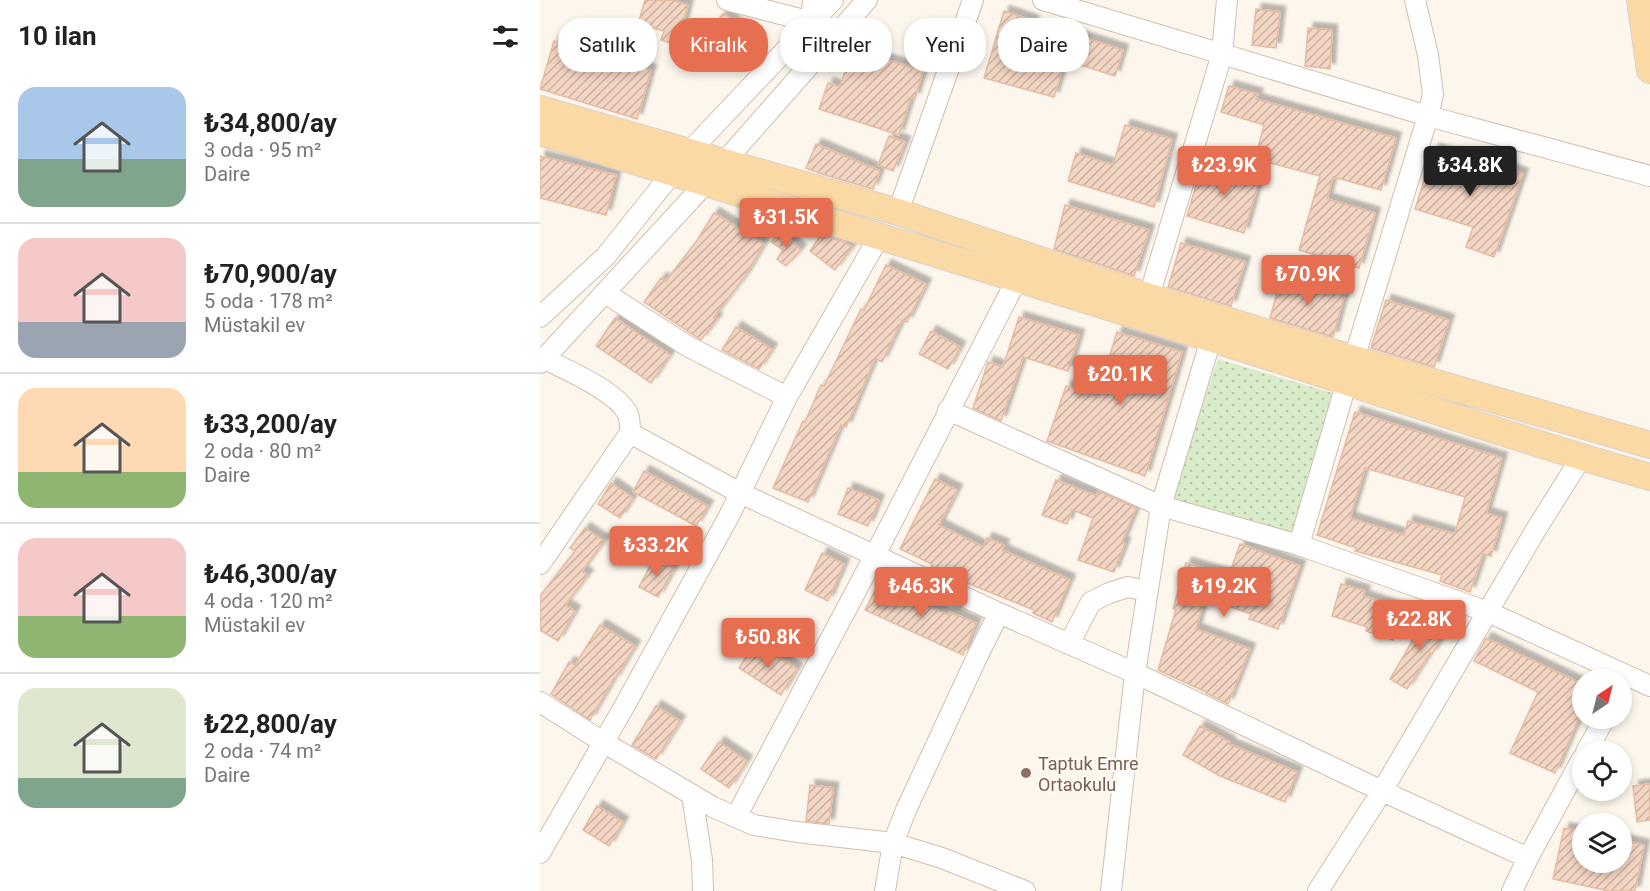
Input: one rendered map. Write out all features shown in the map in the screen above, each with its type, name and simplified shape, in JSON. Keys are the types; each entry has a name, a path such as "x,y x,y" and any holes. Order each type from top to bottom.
{"main road":[{"path":"1640,0 1648,38 1650,70"},
{"path":"540,110 898,212 1146,307 1351,370 1581,458 1650,477"},
{"path":"540,132 704,185 1017,279 1146,307 1211,339 1351,370 1650,445"}],"street":[{"path":"727,0 796,18"},
{"path":"811,18 813,0"},
{"path":"815,18 833,0"},
{"path":"540,564 630,433 629,416 619,402 596,386 542,361 704,185 867,0"},
{"path":"898,212 973,0"},
{"path":"1043,0 1428,116 1650,176"},
{"path":"1146,307 1222,54 1227,0"},
{"path":"1299,545 1433,94 1428,55 1414,0"},
{"path":"540,317 605,257 670,173 780,55"},
{"path":"540,853 741,493 787,397 879,237"},
{"path":"736,817 875,555 1017,279"},
{"path":"605,293 689,347 787,397"},
{"path":"1111,891 1135,673 1161,506 1211,339"},
{"path":"948,411 1161,506 1299,545 1488,612 1600,669"},
{"path":"630,433 741,493 999,613 1135,673 1528,858"},
{"path":"1318,891 1382,791 1581,458"},
{"path":"1069,644 1091,603 1109,593 1128,587 1148,591"},
{"path":"885,891 893,843 906,810 999,613"},
{"path":"1632,683 1650,686"},
{"path":"540,702 692,795 754,825 893,843 942,858 1024,891"},
{"path":"1512,891 1572,777"},
{"path":"692,795 702,860 704,891"}],"green space":[{"path":"1218,359 1336,394 1290,537 1170,499"}],"building":[{"path":"645,0 671,0 688,5 684,18 669,18 669,42 661,40 664,31 657,29 657,18 640,18"},
{"path":"1256,9 1280,12 1276,48 1252,45"},
{"path":"1004,11 1025,18 1002,18"},
{"path":"724,13 730,18 720,18"},
{"path":"1308,28 1332,30 1330,69 1305,66"},
{"path":"998,31 998,72 1061,72 1054,97 984,78"},
{"path":"1089,39 1123,50 1115,76 1089,68"},
{"path":"554,41 558,42 558,72 650,72 637,119 540,89"},
{"path":"892,61 904,65 904,72 923,72 915,98 911,97 899,135 819,109 828,83 840,87 845,72 892,72"},
{"path":"1229,86 1258,94 1256,99 1396,138 1381,190 1333,177 1327,199 1375,213 1359,268 1299,250 1320,176 1255,159 1264,125 1221,112"},
{"path":"1125,125 1172,139 1154,207 1068,181 1076,153 1113,165"},
{"path":"889,136 905,142 893,171 878,165"},
{"path":"816,144 880,171 873,189 806,168"},
{"path":"1434,149 1494,167 1495,164 1523,174 1494,257 1466,247 1473,227 1415,209"},
{"path":"540,156 616,175 606,215 540,198"},
{"path":"1203,161 1260,177 1244,233 1187,216"},
{"path":"1065,205 1149,230 1134,276 1054,249"},
{"path":"714,213 764,244 745,276 714,317 717,319 701,340 644,302 661,278 666,281 696,242"},
{"path":"781,232 801,250 786,266 777,259 783,250 771,242"},
{"path":"821,235 852,247 835,270 810,251"},
{"path":"1181,243 1245,262 1231,306 1168,287"},
{"path":"886,265 926,284 907,322 902,320 882,362 875,358 846,427 841,425 808,502 773,488 821,385 824,386 861,309 864,310"},
{"path":"1282,274 1345,293 1333,337 1270,318"},
{"path":"1386,300 1449,320 1434,367 1371,348"},
{"path":"1019,317 1079,335 1068,371 1023,357 1001,421 973,408 988,362 1003,367"},
{"path":"615,318 670,355 651,383 596,346"},
{"path":"736,327 772,349 759,369 722,350"},
{"path":"931,331 960,347 948,369 919,354"},
{"path":"1117,332 1182,352 1145,476 1047,441 1066,386 1097,396"},
{"path":"1355,412 1502,458 1486,513 1502,518 1491,556 1483,554 1470,592 1440,581 1442,575 1355,551 1356,548 1317,535","holes":["1365,468 1465,497 1455,534 1408,521 1404,535 1350,518"]},
{"path":"644,471 708,506 696,526 633,492"},
{"path":"935,479 957,490 939,525 983,547 987,538 1004,545 1002,550 1070,580 1052,622 1033,613 1034,610 952,577 931,566 932,564 900,549"},
{"path":"1056,480 1097,496 1098,491 1136,508 1122,542 1125,543 1114,572 1078,560 1093,518 1072,510 1067,524 1042,515"},
{"path":"611,483 633,498 620,518 598,504"},
{"path":"848,488 879,500 868,526 838,514"},
{"path":"585,528 604,541 582,571 588,575 565,605 575,611 558,641 540,630 540,596 575,551 570,548"},
{"path":"1240,544 1300,566 1278,629 1249,619 1251,614 1205,598 1196,629 1250,649 1228,704 1158,670 1176,609 1173,609 1186,563 1229,575"},
{"path":"822,553 844,564 828,601 805,590"},
{"path":"655,557 674,568 658,597 639,587"},
{"path":"880,581 902,592 901,594 948,615 949,612 976,623 963,655 865,610"},
{"path":"1341,584 1365,591 1363,596 1403,609 1393,640 1366,631 1367,627 1332,616"},
{"path":"1428,614 1448,626 1432,654 1430,653 1407,689 1390,679"},
{"path":"600,625 635,646 590,720 551,694 569,662 575,665"},
{"path":"1486,638 1572,679 1572,729 1574,729 1555,773 1510,753 1538,692 1474,661"},
{"path":"755,643 797,669 781,695 739,668"},
{"path":"656,706 680,721 656,759 632,745"},
{"path":"1200,726 1230,742 1229,744 1297,772 1285,802 1220,776 1183,755"},
{"path":"719,742 747,761 729,788 701,769"},
{"path":"1650,784 1650,820 1637,822 1633,786"},
{"path":"810,785 833,788 829,824 806,821"},
{"path":"597,806 623,822 609,846 583,830"},
{"path":"1564,828 1572,830 1572,873 1632,873 1632,842 1644,845 1635,891 1609,891 1553,879"}],"place":[{"name":"Taptuk Emre Ortaokulu","path":"1026,773"}]}
